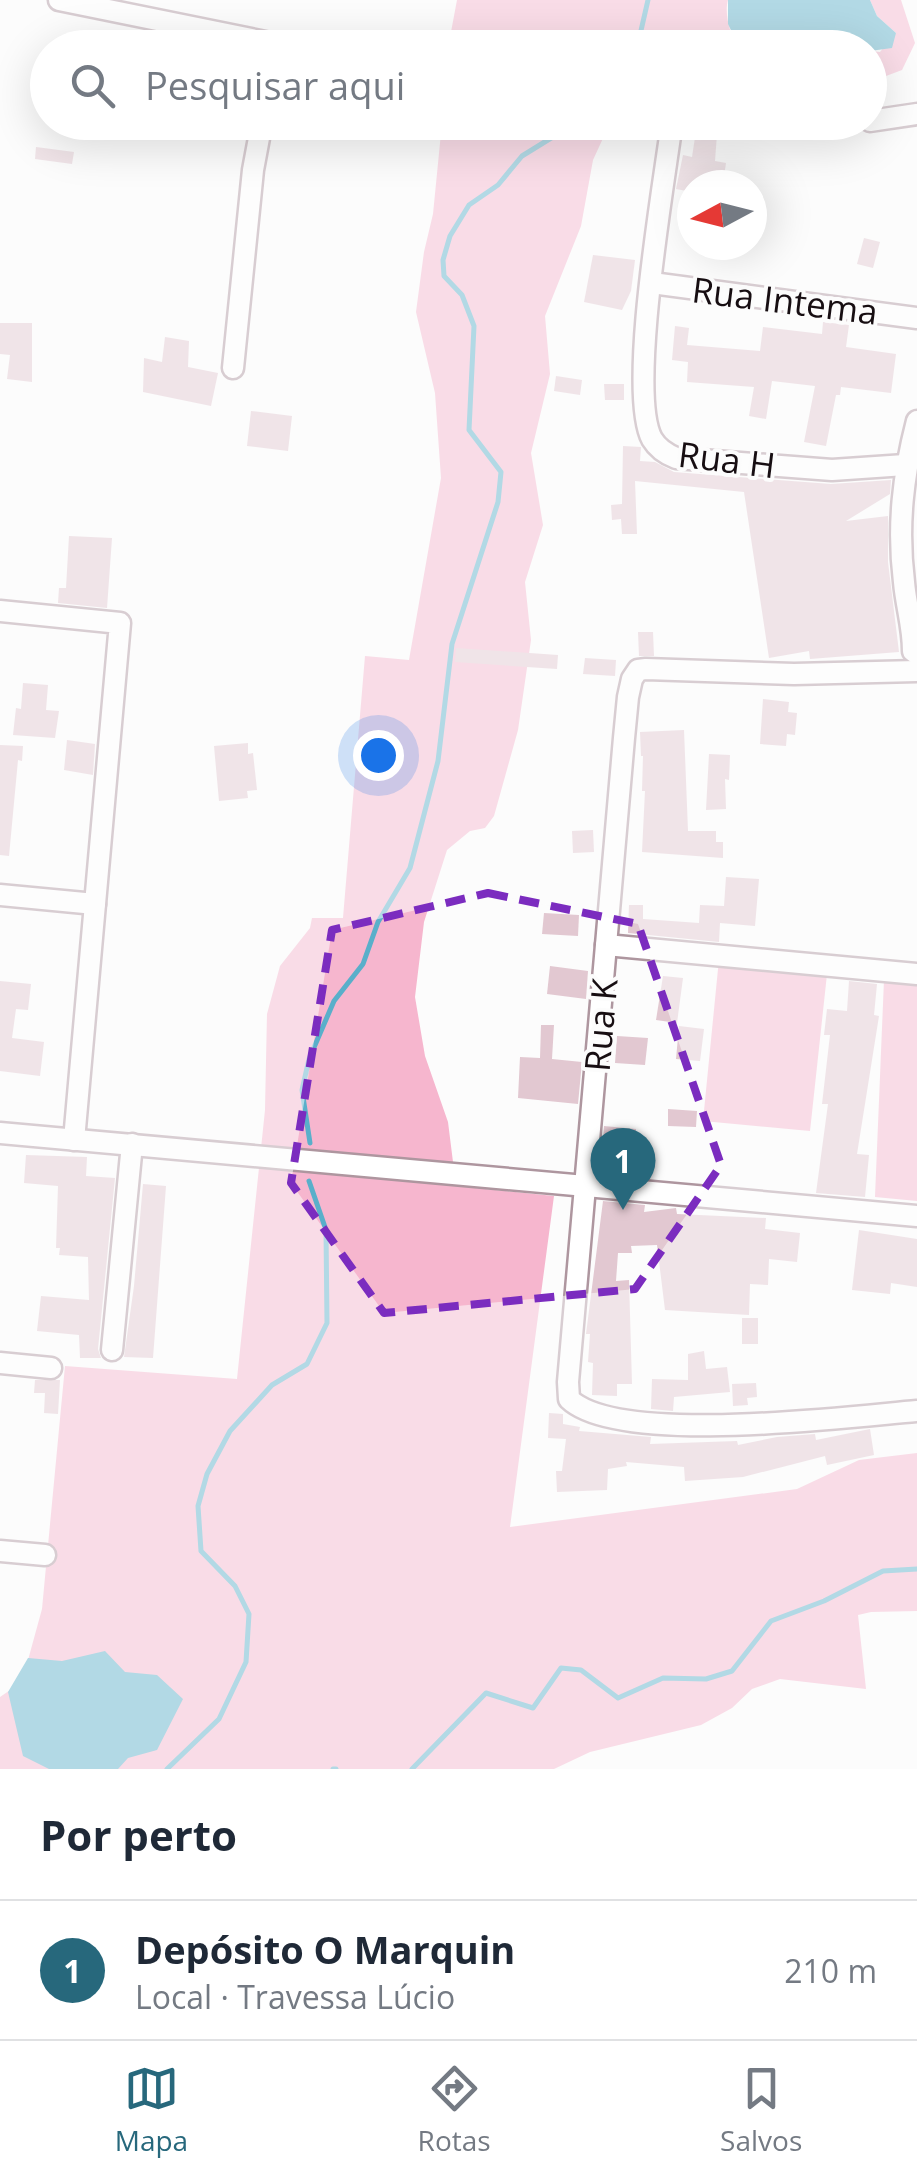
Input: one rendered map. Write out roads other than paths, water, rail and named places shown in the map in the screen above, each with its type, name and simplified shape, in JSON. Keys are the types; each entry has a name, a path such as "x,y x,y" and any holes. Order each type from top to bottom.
{"street":[{"path":"60,0 198,30"},
{"path":"887,118 917,114"},
{"path":"233,368 259,140"},
{"path":"652,283 670,140"},
{"name":"Rua Intema","path":"652,283 917,318"},
{"name":"Rua H","path":"652,283 647,316 645,406 652,438 663,452 676,458 832,470 911,452"},
{"path":"917,420 900,530 907,606 913,622 913,651 917,654"},
{"path":"0,612 120,623 74,1140"},
{"name":"Rua K","path":"917,671 794,674 638,670 632,678 568,1382 569,1399 578,1408 631,1421 720,1425 917,1411"},
{"path":"0,895 94,904"},
{"path":"606,945 917,974"},
{"path":"0,1133 917,1216"},
{"path":"112,1350 132,1144"},
{"path":"0,1363 51,1368"},
{"path":"0,1551 44,1555"}],"water":[{"path":"728,0 870,0 877,16 896,33 892,48 887,49 887,30 731,30"},
{"path":"105,1651 125,1672 157,1675 183,1699 157,1750 128,1758 118,1769 49,1769 23,1756 8,1692 28,1658 62,1661"}],"waterway":[{"path":"641,30 648,0"},
{"path":"310,1143 302,1090 309,1059 334,1001 363,964 378,922 410,868 438,761 452,644 498,502 501,472 469,430 474,326 462,295 444,276 443,260 450,236 469,205 498,185 522,156 548,140"},
{"path":"167,1769 219,1719 246,1662 249,1614 235,1586 201,1551 198,1506 207,1474 230,1431 272,1385 307,1364 327,1323 326,1230 309,1181"},
{"path":"412,1769 486,1693 533,1708 561,1668 581,1670 618,1698 663,1678 706,1679 732,1671 771,1621 824,1601 883,1571 917,1569"}],"place":[{"name":"Depósito O Marquin","path":"623,1210"}]}
